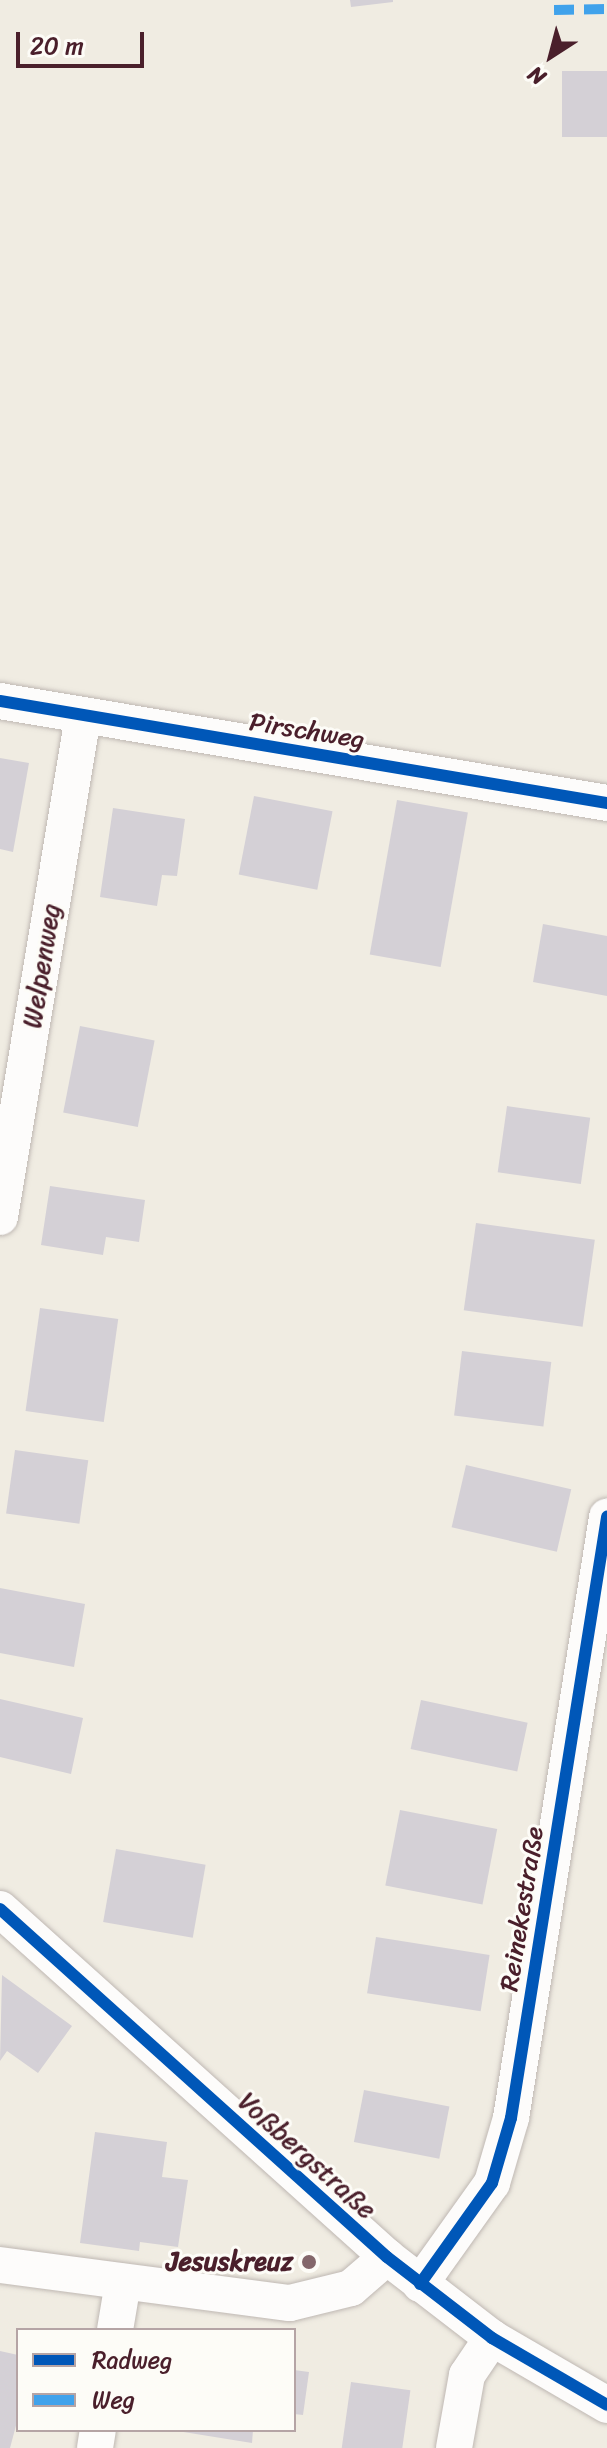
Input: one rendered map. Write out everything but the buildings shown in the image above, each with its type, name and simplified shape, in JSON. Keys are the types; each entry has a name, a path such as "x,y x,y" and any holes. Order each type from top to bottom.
{"street":[{"name":"Pirschweg","path":"0,701 607,803"},
{"name":"Welpenweg","path":"0,1217 83,716"},
{"name":"Reinekestraße","path":"420,2284 492,2183 511,2118 607,1517"},
{"name":"Voßbergstraße","path":"0,1909 420,2284 492,2338 607,2405"},
{"path":"0,2265 290,2303 351,2288 387,2257"},
{"path":"115,2328 123,2282"},
{"path":"454,2448 467,2375 492,2338"}],"marked path":[{"path":"554,10 607,9"}],"cycle path":[{"path":"0,701 607,803"},
{"path":"420,2284 492,2183 511,2118 607,1517"},
{"path":"0,1909 387,2257 492,2338 607,2405"}],"place":[{"name":"Jesuskreuz","path":"309,2262"}]}
